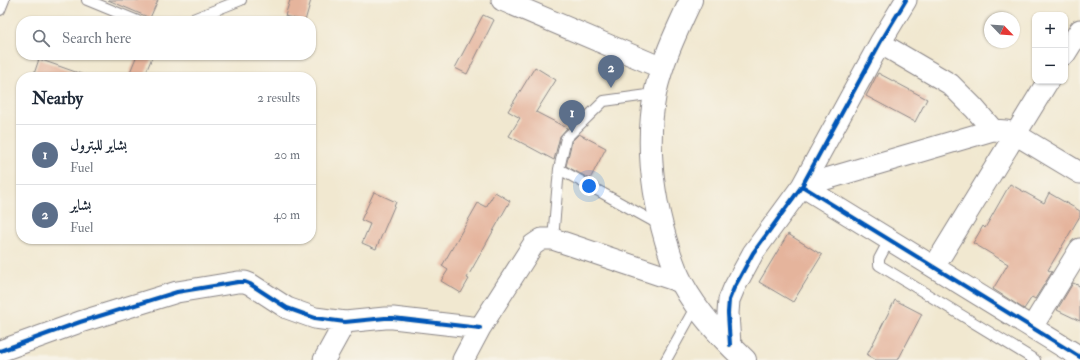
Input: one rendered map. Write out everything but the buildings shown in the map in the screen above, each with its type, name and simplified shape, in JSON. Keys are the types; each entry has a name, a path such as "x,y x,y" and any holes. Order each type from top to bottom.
{"main road":[{"path":"691,0 662,68 655,94 651,167 655,196 669,253 681,282 696,306 711,325 745,360"}],"street":[{"path":"502,0 662,68"},
{"path":"730,345 728,313 729,300 734,288 753,253 802,186 880,43 906,0"},
{"path":"1068,49 1080,31"},
{"path":"880,43 950,84 993,130"},
{"path":"934,267 1046,84"},
{"path":"802,186 993,130 1006,131 1015,134 1080,173"},
{"path":"802,186 1080,357"},
{"path":"463,360 480,328 534,245 542,239 553,239 681,282"},
{"path":"1032,328 1080,249"},
{"path":"0,351 80,322 177,292 238,282 250,284 287,308 314,318 345,322 385,318 480,328"},
{"path":"324,360 345,322"}],"lane":[{"path":"0,10 4,0"},
{"path":"87,0 126,16"},
{"path":"201,16 241,0"},
{"path":"553,239 559,169 566,138 604,101 655,94"},
{"path":"559,169 661,225"},
{"path":"889,240 879,259 879,264 1035,360"},
{"path":"666,360 696,306"}],"cycle path":[{"path":"730,345 728,313 729,300 734,288 753,253 802,186 880,43 906,0"},
{"path":"802,186 1080,357"},
{"path":"0,351 80,322 177,292 238,282 250,284 287,308 315,318 345,322 393,318 480,328"}],"place":[{"name":"بشاير","path":"611,88"},
{"name":"بشاير للبترول","path":"572,133"}]}
